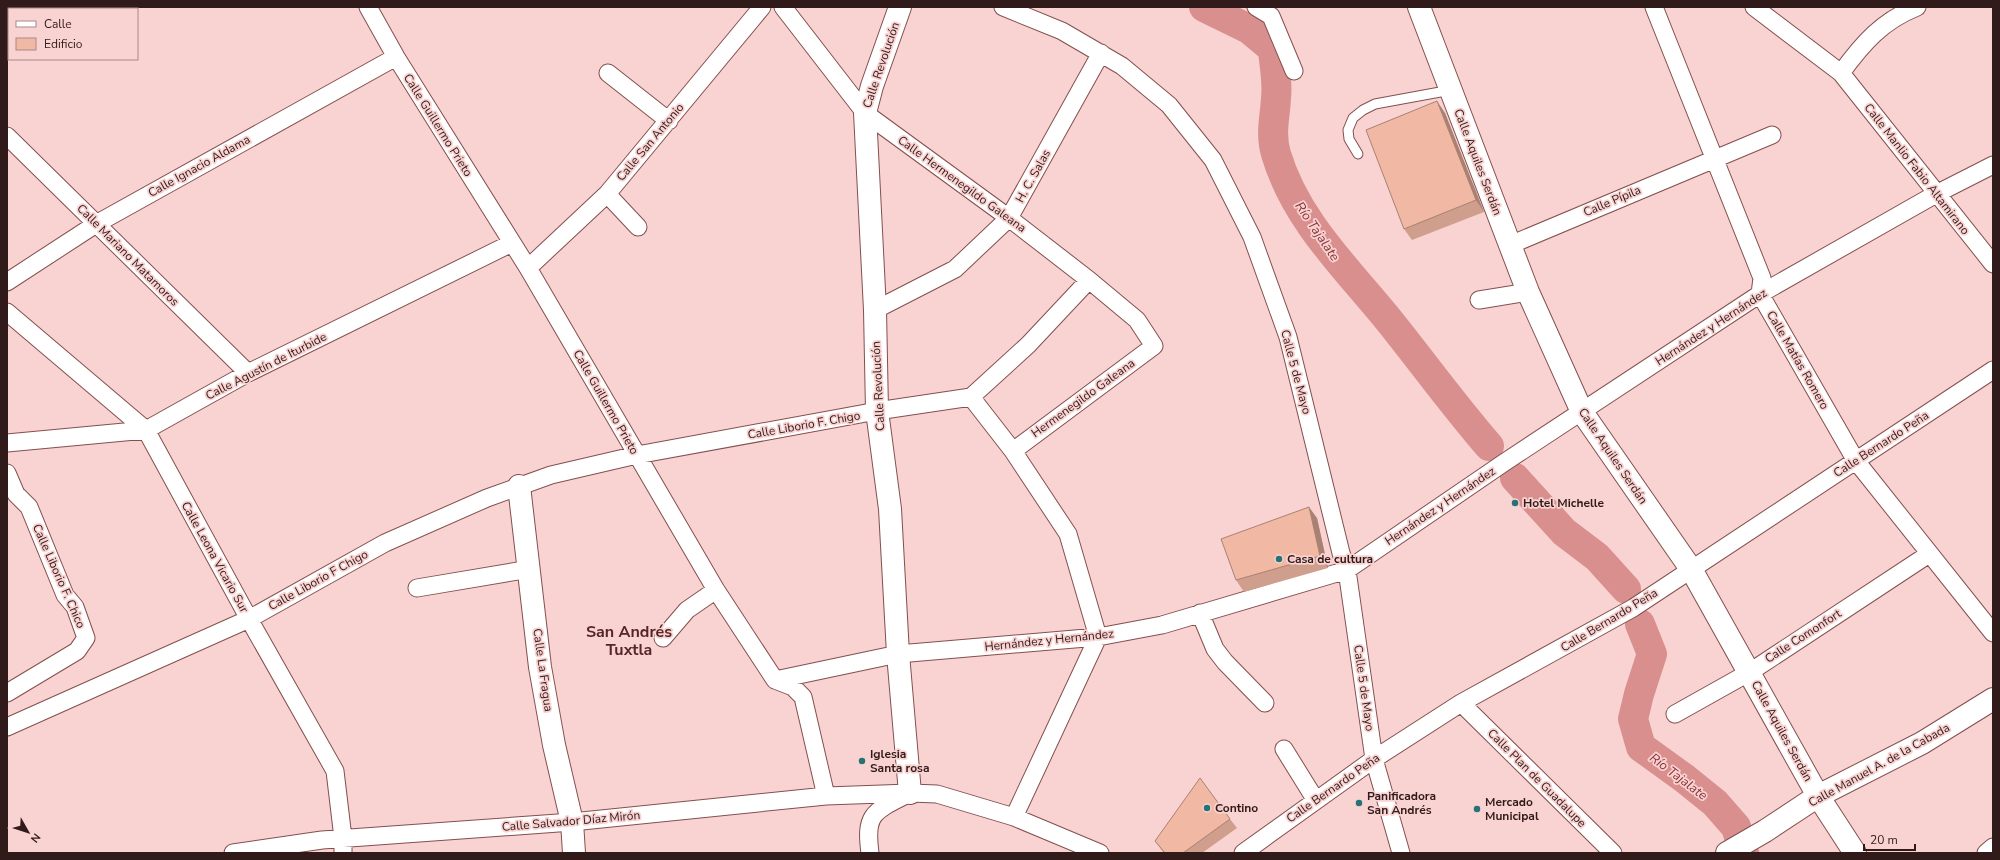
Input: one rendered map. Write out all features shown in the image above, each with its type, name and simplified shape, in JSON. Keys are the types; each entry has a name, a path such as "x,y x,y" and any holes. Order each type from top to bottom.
{"street":[{"name":"Calle Guillermo Prieto","path":"368,7 396,57 528,268 716,590 775,680"},
{"name":"Calle San Antonio","path":"528,268 607,194 762,7"},
{"name":"Calle Hermenegildo Galeana","path":"783,7 865,113 1009,218 1089,280 1137,320 1154,346"},
{"name":"Calle Revolución","path":"900,7 872,86 865,113 875,310 877,412 890,510 898,654 910,793"},
{"name":"Calle 5 de Mayo","path":"1003,7 1062,31 1101,53 1122,66 1169,105 1213,160 1252,238 1288,337 1341,553 1347,570 1374,759 1401,853"},
{"path":"1256,7 1275,11 1294,71"},
{"name":"Calle Aquiles Serdán","path":"1420,7 1528,292 1582,412 1691,569 1818,796 1855,853"},
{"path":"1654,7 1762,278 1760,294"},
{"name":"Calle Manlio Fabio Altamirano","path":"1754,7 1841,73 1993,264"},
{"path":"1841,73 1869,37 1900,14 1917,7"},
{"name":"H. C. Salas","path":"875,310 955,269 1009,218 1101,53"},
{"name":"Calle Ignacio Aldama","path":"7,282 96,224 396,57"},
{"path":"608,73 669,121"},
{"name":"Calle Pípila","path":"1510,245 1772,135"},
{"name":"Calle Mariano Matamoros","path":"7,136 248,373"},
{"name":"Hernández y Hernández","path":"775,680 898,654 1098,637 1162,625 1347,570 1760,294 1936,194 1993,165"},
{"path":"607,194 638,228"},
{"name":"Calle Agustín de Iturbide","path":"7,443 146,430 248,373 512,243"},
{"path":"1014,817 1098,637 1068,534 1012,451 971,397 1028,344 1089,280"},
{"path":"1480,300 1528,292"},
{"name":"Calle Matías Romero","path":"1760,294 1856,461 1928,554 1993,633"},
{"name":"Calle Leona Vicario Sur","path":"7,312 146,430 248,619 335,771 343,845"},
{"name":"Hermenegildo Galeana","path":"1012,451 1154,346"},
{"name":"Calle Bernardo Peña","path":"1243,853 1315,799 1374,759 1461,704 1633,608 1993,370"},
{"name":"Calle Liborio F. Chigo","path":"637,454 971,397"},
{"name":"Calle Liborio F Chigo","path":"7,726 248,619 385,543 519,486 551,475 637,454"},
{"name":"Calle Liborio F. Chico","path":"7,473 16,494 29,507 32,513 65,595 75,607 86,638 77,651 7,693"},
{"name":"Calle La Fragua","path":"519,486 530,569 540,667 554,745 572,822 574,853"},
{"name":"Calle Comonfort","path":"1675,714 1750,672 1928,554"},
{"path":"416,588 530,569"},
{"path":"663,638 686,610 716,590"},
{"path":"1200,613 1215,649 1225,662 1265,703"},
{"path":"775,680 794,687 803,697 826,796"},
{"name":"Calle Manuel A. de la Cabada","path":"1728,852 1765,831 1818,796 1922,743 1993,699"},
{"name":"Calle Plan de Guadalupe","path":"1461,704 1612,853"},
{"path":"1284,749 1315,799"},
{"path":"868,834 870,818 882,806 910,793"},
{"name":"Calle Salvador Díaz Mirón","path":"233,853 343,845 826,796 910,793 937,794 1014,817 1100,853"},
{"path":"863,794 870,853"},
{"path":"1986,853 1993,847"}],"lane":[{"path":"1358,154 1349,139 1348,130 1353,118 1363,110 1375,104 1451,90"}],"building":[{"path":"1437,101 1476,200 1404,229 1366,130"},
{"name":"Casa de cultura","path":"1309,507 1320,556 1236,580 1221,539"},
{"name":"Contino","path":"1200,778 1230,819 1183,853 1165,853 1155,841"}],"waterway":[{"name":"Río Tajalate","path":"1204,7 1249,29 1273,49 1277,86 1273,132 1274,146 1285,179 1297,203 1327,246 1378,307 1489,446"},
{"name":"Río Tajalate","path":"1515,478 1564,532 1597,557 1626,589"},
{"name":"Río Tajalate","path":"1640,624 1652,654 1639,694 1633,719 1641,747 1684,778 1715,803 1736,827 1744,853"}],"place":[{"name":"Hotel Michelle","path":"1515,503"},
{"name":"Casa de cultura","path":"1279,559"},
{"name":"Iglesia Santa rosa","path":"862,761"},
{"name":"Panificadora San Andrés","path":"1359,803"},
{"name":"Contino","path":"1207,808"},
{"name":"Mercado Municipal","path":"1477,809"}],"district":[{"name":"San Andrés Tuxtla","path":"629,640"}]}
